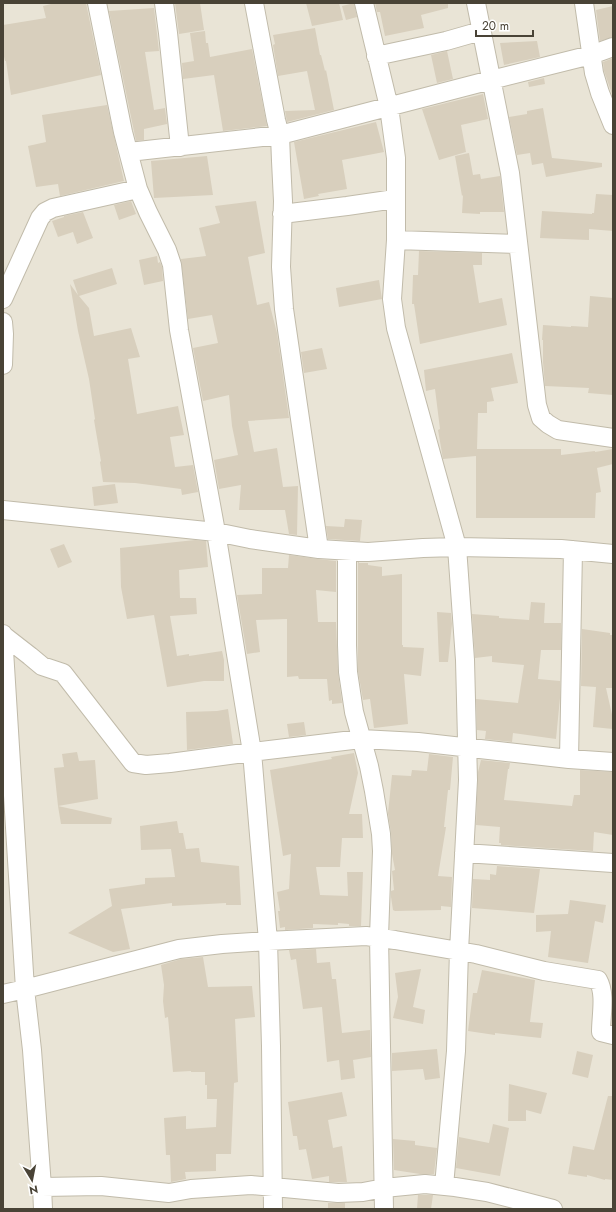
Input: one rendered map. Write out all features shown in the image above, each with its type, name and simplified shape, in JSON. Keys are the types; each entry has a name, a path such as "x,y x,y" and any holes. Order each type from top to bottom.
{"street":[{"path":"97,3 123,132 138,189 167,250 172,264 179,330 216,532 252,752 268,941 273,1209"},
{"path":"164,3 180,146"},
{"path":"254,3 280,135 283,201 281,267 284,309 319,549"},
{"path":"364,3 389,107 396,158 396,240 392,299 396,328 457,547 465,660 468,780 459,951 456,1052 444,1186"},
{"path":"476,3 510,173 537,405 541,418 558,430 613,438"},
{"path":"584,3 594,73 600,93 613,125"},
{"path":"376,56 446,41 482,31"},
{"path":"129,152 280,135 591,55 613,47"},
{"path":"3,299 40,218 45,212 53,208 138,189"},
{"path":"282,214 395,199"},
{"path":"396,240 518,244"},
{"path":"3,322 3,365"},
{"path":"3,510 216,532 250,539 319,549 368,552 457,547 573,550 613,554"},
{"path":"569,759 573,550"},
{"path":"347,551 348,672 354,712 369,766 381,834 382,851 378,937 384,1209"},
{"path":"3,635 42,666 63,673 133,762 146,765 361,739 418,742 569,759 613,762"},
{"path":"3,635 7,760 32,1050 43,1209"},
{"path":"464,853 613,863"},
{"path":"3,994 26,990 179,949 222,944 366,936 476,954 544,971 598,980 602,986 600,1032 613,1035"},
{"path":"42,1187 102,1186 169,1193 191,1189 251,1185 338,1193 363,1192 384,1188 425,1184 487,1192 516,1204 553,1209"}],"shaded area":[{"path":"3,3 613,3 613,1209 3,1209"}],"building":[{"path":"55,3 86,3 101,75 11,95 6,61 3,52 3,25 46,18 43,6"},
{"path":"175,3 200,3 204,30 179,34"},
{"path":"306,3 339,3 343,20 312,26"},
{"path":"354,3 357,17 346,20 342,6"},
{"path":"375,3 448,3 448,8 421,15 424,28 385,36 380,12 377,12"},
{"path":"613,6 613,37 600,41 596,10"},
{"path":"154,8 159,51 145,52 154,110 165,108 167,124 144,129 144,140 136,141 109,11"},
{"path":"315,28 320,55 325,71 326,70 334,110 287,122 285,111 315,110 307,71 278,76 273,45 275,44 273,35"},
{"path":"205,31 206,43 208,43 210,57 252,49 267,126 223,131 214,75 183,79 182,63 194,61 190,33"},
{"path":"537,41 540,57 504,65 500,43"},
{"path":"447,51 453,79 437,83 431,55"},
{"path":"613,58 613,97 604,71 603,62"},
{"path":"544,78 545,84 529,87 528,82"},
{"path":"483,94 488,119 461,125 466,152 439,160 422,109"},
{"path":"107,105 124,181 60,196 58,184 36,187 28,146 46,142 42,115"},
{"path":"543,108 552,158 602,163 602,167 546,177 543,163 532,165 530,153 517,155 509,117 527,114 527,111"},
{"path":"376,122 384,152 342,160 347,189 318,194 319,196 304,199 294,142"},
{"path":"469,153 473,175 480,174 481,179 500,176 504,212 480,212 480,214 462,213 463,195 462,196 455,156"},
{"path":"207,156 213,195 154,198 151,161"},
{"path":"596,194 613,195 613,231 589,229 589,240 540,238 542,211 592,214 594,213"},
{"path":"131,201 136,214 119,220 114,205"},
{"path":"256,201 265,253 248,257 257,305 269,302 277,333 289,418 248,421 254,452 277,448 283,487 298,486 297,535 289,534 285,510 239,510 241,485 219,489 214,460 238,455 232,426 229,395 203,401 193,348 218,343 212,315 188,319 181,259 206,256 199,228 220,223 215,206"},
{"path":"83,212 93,238 77,244 73,232 58,237 52,221 64,216"},
{"path":"419,251 482,253 482,265 473,265 479,303 502,298 507,325 420,344 414,304 412,304 413,275 418,275"},
{"path":"157,256 158,263 160,262 162,267 163,281 144,285 139,260"},
{"path":"112,268 117,284 79,296 89,308 94,336 131,328 140,357 128,359 137,414 178,406 184,435 170,437 175,467 193,465 198,492 182,495 181,489 135,483 103,482 89,379 78,331 70,284 78,295 73,280"},
{"path":"379,280 382,299 339,307 336,288"},
{"path":"590,296 613,298 613,395 588,393 589,388 545,386 542,340 543,325 588,327"},
{"path":"322,348 327,369 304,373 301,352"},
{"path":"512,353 518,383 491,388 494,401 487,402 487,413 478,413 477,449 561,449 561,455 613,449 613,464 597,468 601,492 596,493 595,518 476,518 476,456 443,459 438,430 440,429 435,389 426,391 424,370"},
{"path":"115,484 118,503 94,506 92,487"},
{"path":"345,519 362,520 360,541 328,539 326,526 344,527"},
{"path":"195,540 206,541 208,567 179,570 180,598 196,598 197,614 170,616 177,656 189,654 189,656 222,651 224,660 224,681 204,681 167,687 154,615 127,619 121,587 120,548"},
{"path":"64,544 72,562 58,568 50,549"},
{"path":"289,555 336,561 336,592 316,590 318,622 336,622 338,672 342,703 332,704 332,700 329,701 327,679 299,679 298,676 287,677 287,619 256,620 260,652 247,654 237,595 262,594 262,568 288,568"},
{"path":"358,562 382,567 382,576 402,574 402,645 403,647 424,648 421,676 404,674 408,724 374,728 370,699 363,700 358,671"},
{"path":"531,602 545,603 544,623 561,623 561,650 541,650 538,679 560,681 556,739 513,733 512,742 485,739 486,731 477,730 476,699 518,703 524,665 492,662 492,656 475,658 472,614 529,620"},
{"path":"437,612 451,613 452,624 448,662 439,662"},
{"path":"582,629 610,633 610,635 613,635 613,688 606,688 613,719 613,729 593,727 596,687 581,686"},
{"path":"228,709 233,744 187,750 186,712 217,711"},
{"path":"304,722 306,735 289,737 287,724"},
{"path":"77,752 79,761 95,760 98,799 58,806 54,768 64,767 62,754"},
{"path":"354,753 358,773 349,814 362,814 363,838 342,838 340,867 316,867 320,895 348,896 347,872 363,872 361,926 349,926 349,924 338,923 338,925 313,924 313,928 285,930 285,927 280,928 278,911 280,911 277,892 289,889 291,854 283,856 270,770 332,759 331,757"},
{"path":"429,754 453,757 450,790 448,790 444,827 446,827 438,876 452,877 451,907 441,906 441,910 395,911 393,910 391,897 391,891 394,890 392,871 395,870 388,813 392,775 411,776 412,770 427,771"},
{"path":"481,760 510,763 504,800 572,806 574,795 580,795 580,770 613,772 613,835 594,832 593,851 501,845 501,843 499,843 500,827 476,825 478,772"},
{"path":"58,806 112,818 111,824 61,824"},
{"path":"177,821 179,833 183,833 186,849 199,848 201,862 239,866 241,905 226,905 226,903 172,906 172,903 121,909 130,949 113,952 68,933 112,906 109,889 145,884 145,878 175,877 171,849 141,850 140,826"},
{"path":"497,866 540,869 534,913 472,908 473,879 490,880 490,874 496,875"},
{"path":"570,900 606,905 603,923 595,921 588,963 548,957 551,931 536,932 536,915 568,914"},
{"path":"316,949 317,963 330,962 332,979 336,979 342,1033 370,1030 371,1057 353,1060 355,1078 341,1080 339,1060 327,1062 322,1007 303,1009 296,959 291,960 289,950"},
{"path":"203,957 208,987 252,986 255,1017 235,1019 238,1082 234,1083 231,1154 216,1154 216,1171 185,1172 186,1179 171,1182 170,1155 166,1155 164,1118 186,1116 186,1129 216,1127 217,1099 207,1099 205,1072 173,1072 168,1017 165,1018 163,1001 164,985 161,965 181,959"},
{"path":"421,969 413,1007 425,1010 423,1024 393,1018 398,997 395,973"},
{"path":"482,970 535,980 530,1022 543,1023 541,1038 495,1033 495,1035 468,1031 473,993 477,993"},
{"path":"437,1049 440,1078 425,1080 423,1069 392,1071 392,1053"},
{"path":"577,1051 593,1055 588,1078 572,1074"},
{"path":"509,1084 547,1093 541,1114 526,1110 526,1121 508,1121"},
{"path":"342,1092 347,1116 328,1120 333,1148 342,1146 347,1182 329,1182 329,1176 312,1179 306,1149 299,1150 297,1136 293,1136 288,1102"},
{"path":"608,1096 613,1096 613,1180 605,1180 587,1175 587,1177 568,1174 573,1146 594,1150"},
{"path":"493,1124 509,1128 500,1176 456,1168 459,1137 489,1143"},
{"path":"393,1139 415,1141 415,1145 437,1148 434,1174 420,1174 394,1170"},
{"path":"418,1195 433,1195 431,1209 417,1209"},
{"path":"328,1203 345,1203 345,1209 328,1209"}]}
